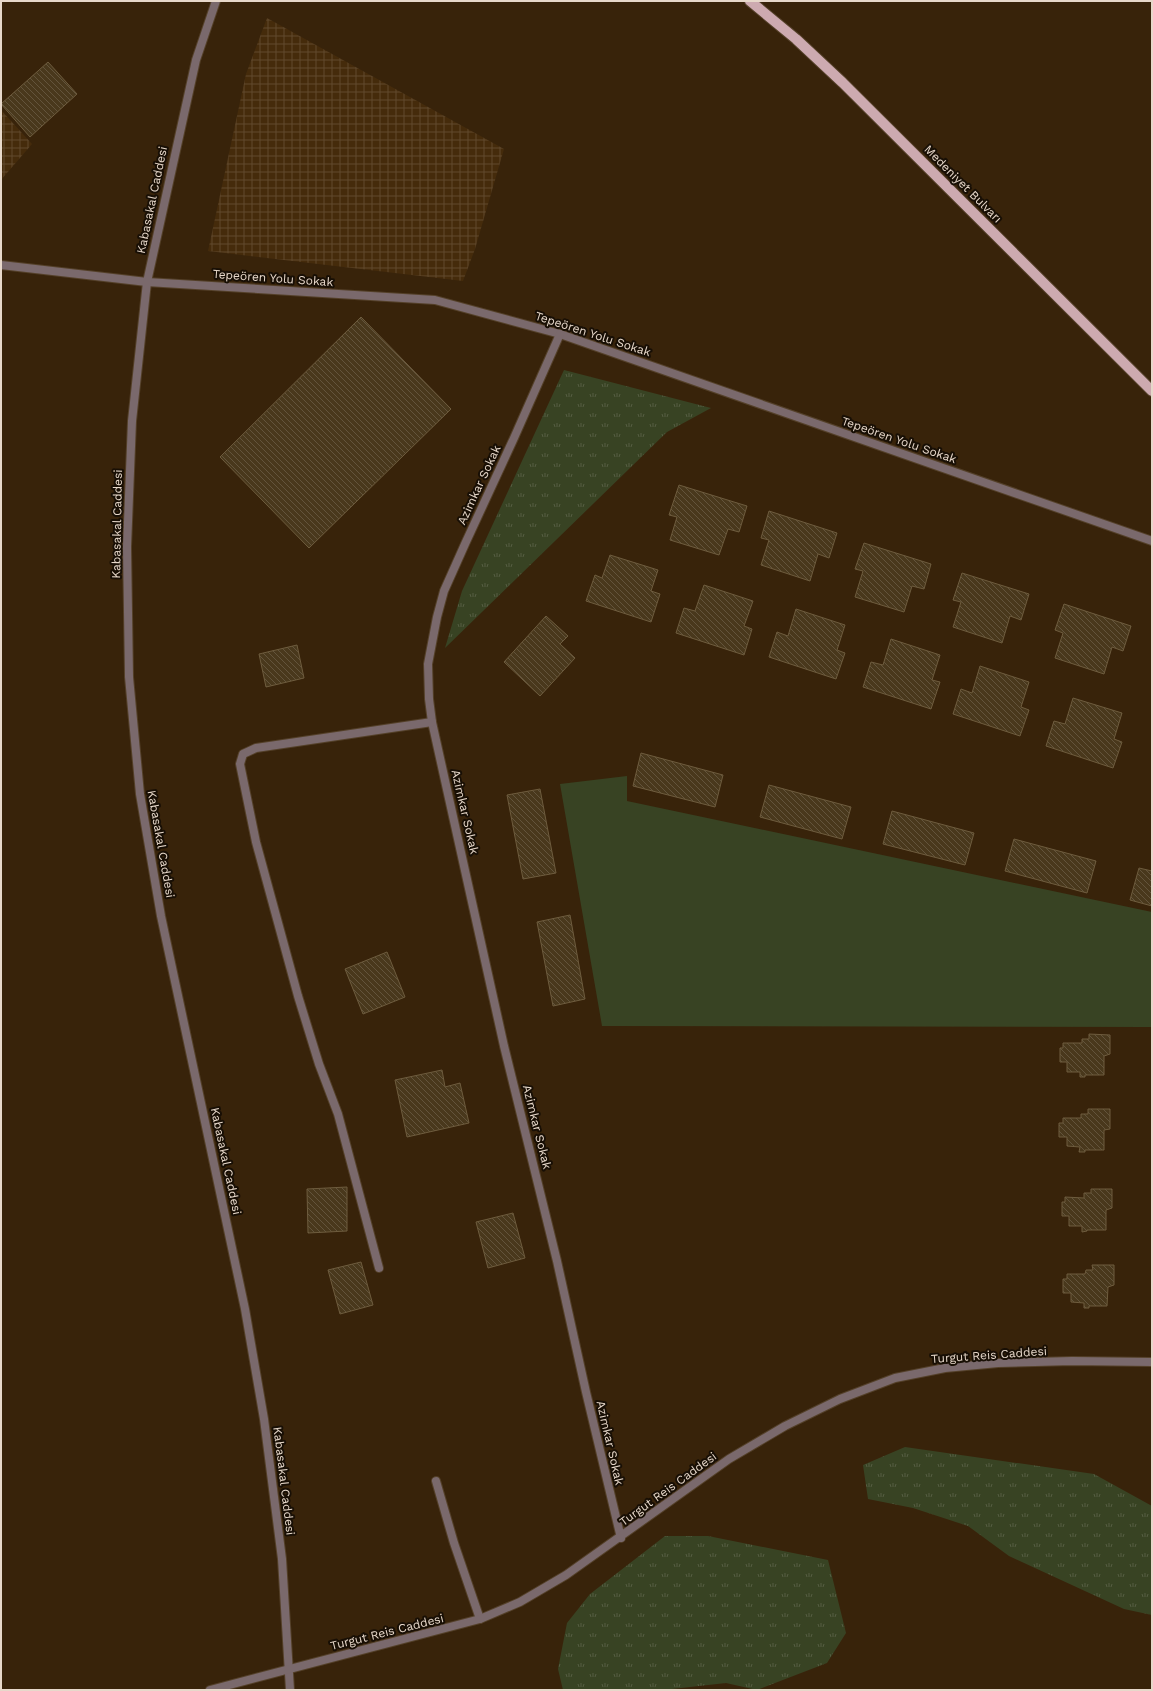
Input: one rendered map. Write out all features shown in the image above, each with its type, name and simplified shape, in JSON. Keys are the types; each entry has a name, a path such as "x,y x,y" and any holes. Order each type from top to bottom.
{"main road":[{"name":"Medeniyet Bulvarı","path":"750,1 796,39 843,83 1152,392"}],"street":[{"name":"Kabasakal Caddesi","path":"216,1 196,60 147,282 132,421 127,547 129,677 140,794 161,916 245,1309 264,1419 282,1559 290,1690"},
{"name":"Tepeören Yolu Sokak","path":"1,265 147,282 435,300 560,334 1152,541"},
{"name":"Azimkar Sokak","path":"560,334 444,591 437,617 428,664 429,699 432,722 504,1046 557,1261 620,1538"},
{"path":"379,1268 338,1114 319,1064 296,988 256,842 240,764 243,754 256,748 432,722"},
{"name":"Turgut Reis Caddesi","path":"210,1690 430,1634 480,1619 520,1602 566,1576 729,1459 785,1426 840,1399 895,1378 945,1368 998,1364 1072,1361 1152,1362"},
{"path":"436,1481 454,1544 480,1619"}],"shaded area":[{"path":"267,18 504,149 475,249 463,281 208,251 246,74"},
{"path":"1,110 32,144 1,180"}],"green space":[{"path":"564,370 711,408 667,432 445,648 462,591"},
{"path":"627,776 627,801 1152,912 1152,1027 602,1026 560,784"},
{"path":"905,1447 1094,1474 1152,1506 1152,1615 1124,1609 1009,1556 968,1526 913,1508 868,1499 863,1465"},
{"path":"665,1536 708,1536 828,1560 846,1633 827,1663 757,1690 726,1683 663,1690 563,1690 558,1669 567,1623 590,1594"}],"building":[{"path":"48,62 77,94 30,137 1,104"},
{"path":"361,317 451,409 309,548 220,457"},
{"path":"679,485 747,506 739,532 728,529 719,555 670,540 677,517 669,515"},
{"path":"769,511 837,533 829,558 818,554 810,581 761,565 769,540 761,538"},
{"path":"864,543 931,564 924,589 912,586 904,612 855,597 863,571 855,569"},
{"path":"610,555 658,570 651,591 660,594 651,622 586,601 595,575 602,578"},
{"path":"962,573 1029,594 1021,620 1010,616 1002,643 953,627 961,602 953,600"},
{"path":"704,585 753,601 744,626 752,629 744,655 676,633 684,608 695,611"},
{"path":"1064,604 1131,626 1123,651 1112,647 1104,674 1055,658 1063,633 1055,630"},
{"path":"796,609 845,625 837,650 845,653 836,679 769,657 777,632 788,636"},
{"path":"546,616 568,636 560,644 575,658 540,696 504,662"},
{"path":"891,639 940,655 932,680 940,682 931,709 863,687 871,662 883,665"},
{"path":"297,645 304,678 266,687 259,654"},
{"path":"980,666 1029,682 1021,707 1029,710 1020,736 953,714 961,689 972,693"},
{"path":"1073,698 1122,713 1114,739 1122,742 1113,768 1046,746 1054,721 1065,724"},
{"path":"641,753 723,775 715,807 633,786"},
{"path":"769,785 851,807 842,839 760,817"},
{"path":"540,789 556,873 523,879 507,795"},
{"path":"892,811 974,833 965,865 883,844"},
{"path":"1014,839 1096,861 1087,893 1005,871"},
{"path":"1139,868 1152,871 1152,906 1130,900"},
{"path":"570,915 585,999 553,1006 537,922"},
{"path":"387,952 405,997 363,1014 345,969"},
{"path":"1089,1034 1110,1035 1110,1054 1104,1056 1104,1075 1085,1075 1085,1077 1080,1077 1080,1072 1067,1072 1067,1062 1060,1062 1060,1048 1063,1048 1063,1043 1082,1043 1082,1039 1089,1039"},
{"path":"442,1070 445,1087 460,1083 469,1123 407,1137 395,1080"},
{"path":"1088,1109 1110,1109 1110,1129 1104,1130 1104,1150 1085,1150 1085,1152 1079,1152 1080,1147 1067,1146 1067,1137 1059,1137 1059,1123 1063,1123 1063,1118 1081,1118 1081,1114 1088,1114"},
{"path":"347,1187 347,1231 308,1233 307,1189"},
{"path":"1091,1189 1112,1189 1112,1208 1106,1210 1106,1230 1087,1230 1082,1232 1082,1226 1069,1226 1069,1216 1062,1216 1062,1202 1065,1202 1065,1197 1084,1198 1084,1193 1091,1193"},
{"path":"513,1213 525,1258 488,1268 476,1222"},
{"path":"361,1262 373,1305 340,1314 328,1270"},
{"path":"1092,1265 1114,1265 1114,1285 1108,1287 1107,1306 1089,1306 1089,1308 1084,1308 1084,1303 1071,1302 1071,1293 1063,1293 1063,1279 1067,1279 1067,1274 1085,1274 1086,1270 1093,1270"}]}
